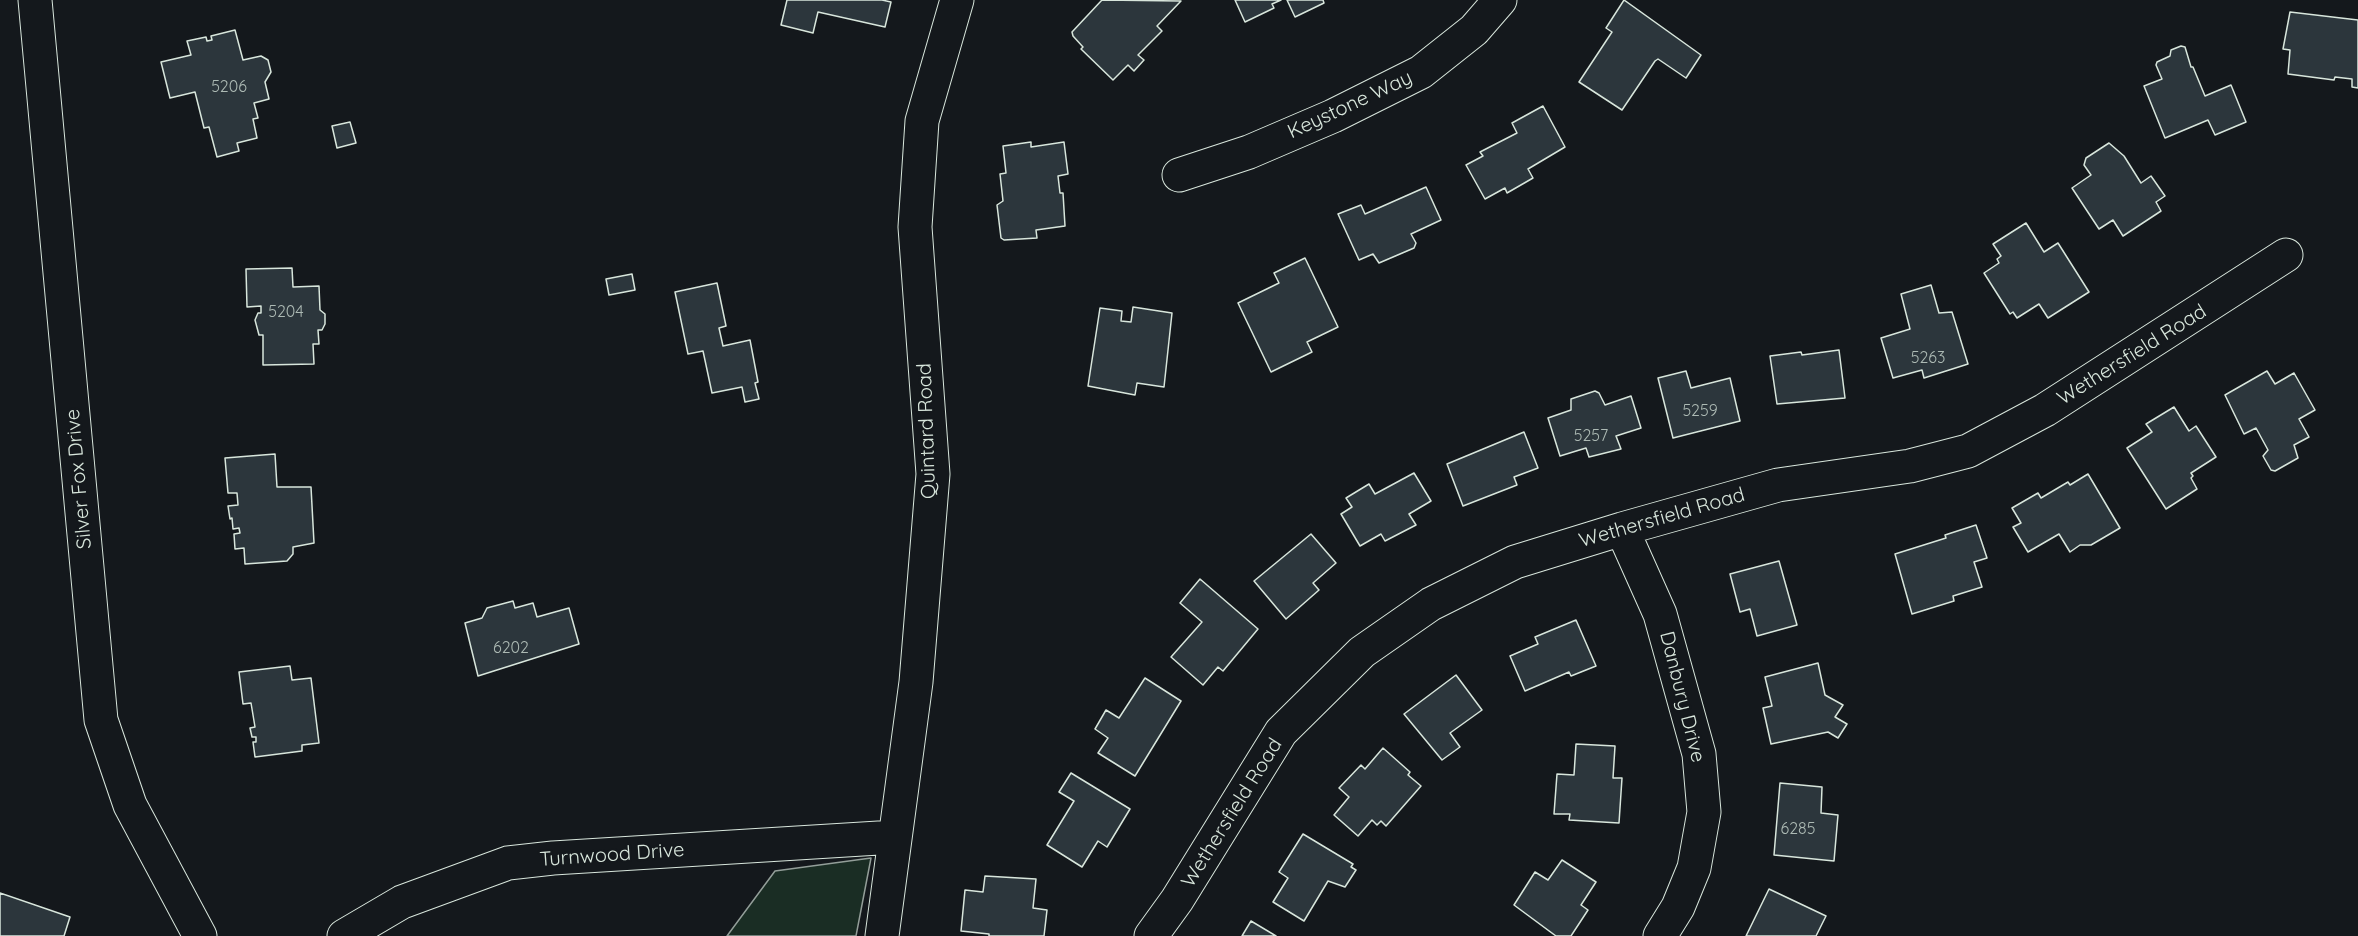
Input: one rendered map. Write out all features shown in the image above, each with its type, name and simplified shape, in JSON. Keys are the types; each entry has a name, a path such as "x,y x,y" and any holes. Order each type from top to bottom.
{"street":[{"name":"Silver Fox Drive","path":"35,0 101,720 130,805 200,936"},
{"name":"Quintard Road","path":"882,936 916,681 933,474 915,227 922,121 957,0"},
{"name":"Keystone Way","path":"1179,175 1249,152 1333,116 1421,72 1474,30 1500,0"},
{"name":"Wethersfield Road","path":"1151,936 1177,900 1281,732 1362,652 1431,604 1515,562 1622,529 1778,485 1910,466 1968,451 2044,410 2286,255"},
{"name":"Danbury Drive","path":"1622,529 1660,614 1699,754 1704,812 1694,868 1678,907 1660,936"},
{"name":"Turnwood Drive","path":"344,936 402,902 508,863 553,858 895,837"}],"green space":[{"path":"871,858 856,936 727,936 775,871"}],"building":[{"path":"787,0 882,0 891,2 885,27 818,12 813,33 781,25"},
{"path":"1102,0 1181,1 1157,26 1162,31 1138,55 1144,60 1134,71 1128,65 1113,80 1081,49 1083,47 1072,32"},
{"path":"1235,0 1281,0 1272,4 1274,8 1245,22"},
{"path":"1287,0 1323,0 1324,3 1295,17"},
{"path":"1624,0 1701,55 1686,78 1658,59 1655,61 1622,110 1579,82 1612,32 1606,28"},
{"path":"2290,12 2358,20 2358,88 2352,87 2352,79 2335,77 2334,80 2288,74 2290,50 2283,49"},
{"path":"235,30 243,60 261,56 268,60 271,72 265,82 269,99 254,103 258,118 253,119 257,138 237,143 239,151 217,157 209,127 204,128 195,92 170,98 161,62 191,55 187,41 206,37 207,41 212,40 211,36"},
{"path":"2181,46 2185,47 2191,67 2193,67 2205,96 2231,85 2246,122 2215,135 2208,120 2165,138 2144,86 2162,79 2156,65 2157,62 2170,56 2171,50"},
{"path":"1543,106 1565,147 1528,169 1533,178 1507,193 1505,188 1485,199 1466,165 1483,156 1480,152 1517,133 1512,123"},
{"path":"350,122 356,143 337,148 332,126"},
{"path":"1031,142 1031,147 1064,142 1068,174 1058,176 1060,193 1063,193 1065,226 1036,230 1037,238 1004,240 1001,238 997,205 1003,201 1000,174 1006,173 1003,146"},
{"path":"2109,143 2124,156 2141,183 2151,176 2165,196 2156,202 2161,211 2123,236 2113,220 2099,229 2072,188 2091,175 2084,165 2086,158"},
{"path":"1426,187 1441,220 1411,234 1416,243 1414,248 1379,263 1373,254 1359,260 1338,214 1361,205 1365,214"},
{"path":"2026,223 2044,252 2058,243 2089,292 2048,318 2039,304 2017,318 2013,312 2010,314 1984,273 1999,263 1997,259 2001,256 1993,244"},
{"path":"1305,258 1338,327 1307,342 1312,352 1271,372 1238,303 1279,283 1274,273"},
{"path":"292,268 293,287 319,286 320,310 325,314 325,324 322,330 318,330 319,344 313,344 314,364 263,365 263,335 259,335 255,320 258,313 261,313 261,306 247,307 246,269"},
{"path":"632,274 635,290 609,295 606,279"},
{"path":"717,283 726,326 719,328 723,346 750,340 759,399 745,402 742,387 712,393 703,351 688,354 675,292"},
{"path":"1931,285 1939,313 1952,312 1968,364 1924,378 1922,370 1893,378 1881,338 1910,329 1901,294"},
{"path":"1133,307 1172,313 1164,387 1137,383 1135,395 1088,386 1100,308 1122,311 1121,321 1131,322"},
{"path":"1839,350 1845,398 1777,404 1770,356"},
{"path":"1686,371 1691,388 1730,378 1740,421 1673,438 1658,378"},
{"path":"2267,371 2275,384 2294,373 2315,410 2299,419 2309,437 2294,445 2298,458 2275,471 2271,470 2263,456 2268,450 2256,428 2244,434 2225,395"},
{"path":"1595,391 1599,393 1605,405 1631,396 1641,428 1616,436 1621,449 1589,457 1586,448 1560,456 1548,418 1571,410 1571,399"},
{"path":"2174,407 2189,431 2196,426 2216,457 2191,473 2197,489 2166,509 2127,448 2152,432 2146,424"},
{"path":"1524,432 1538,468 1514,477 1517,485 1463,506 1447,464"},
{"path":"275,454 277,487 311,487 314,543 293,547 293,554 287,561 245,564 244,548 235,549 234,534 240,533 239,528 233,529 228,506 238,505 237,493 228,493 225,458"},
{"path":"1414,473 1431,501 1409,514 1416,525 1385,541 1381,534 1360,546 1341,514 1352,507 1346,498 1369,484 1375,494"},
{"path":"2088,474 2120,528 2091,545 2080,545 2070,552 2059,534 2028,552 2013,527 2021,523 2012,508 2038,493 2041,498 2068,482 2070,485"},
{"path":"1976,525 1987,558 1974,562 1982,587 1953,596 1954,601 1912,614 1895,554 1946,538 1945,535"},
{"path":"1311,534 1336,563 1313,583 1319,590 1286,619 1254,581"},
{"path":"1779,561 1797,625 1757,636 1750,609 1740,612 1730,574"},
{"path":"1200,579 1258,629 1223,671 1218,667 1203,685 1171,657 1202,622 1180,603"},
{"path":"513,601 515,608 533,603 537,617 569,608 579,644 478,676 465,623 482,618 487,608"},
{"path":"1576,620 1596,666 1571,676 1569,672 1525,691 1510,656 1538,644 1535,637"},
{"path":"1818,663 1825,695 1843,705 1835,717 1847,724 1838,738 1828,732 1771,744 1763,708 1772,706 1765,677"},
{"path":"290,666 292,680 311,678 319,743 302,745 302,751 255,757 253,742 256,742 256,737 252,737 250,728 255,727 251,703 243,704 239,672"},
{"path":"1456,675 1482,710 1450,733 1460,747 1442,760 1404,714"},
{"path":"1145,678 1181,701 1135,776 1098,753 1108,738 1095,729 1106,710 1119,718"},
{"path":"1576,744 1615,746 1613,778 1622,778 1619,823 1569,820 1570,814 1554,814 1557,774 1574,775"},
{"path":"1383,748 1410,772 1408,775 1421,786 1386,826 1381,821 1377,825 1372,820 1358,836 1334,815 1349,797 1339,788 1361,765 1365,769"},
{"path":"1071,773 1130,809 1107,847 1098,841 1082,867 1047,845 1074,801 1059,792"},
{"path":"1780,783 1822,787 1821,813 1838,815 1834,861 1774,855"},
{"path":"1303,834 1353,864 1351,867 1356,870 1345,887 1328,881 1304,921 1273,902 1288,878 1279,872"},
{"path":"1562,860 1596,882 1581,905 1588,910 1571,936 1556,936 1514,905 1535,872 1548,880"},
{"path":"985,876 1036,879 1033,908 1047,910 1044,936 989,936 989,934 961,931 965,890 983,892"},
{"path":"1769,889 1826,916 1816,936 1746,936"},
{"path":"0,893 70,917 64,936 0,936"},
{"path":"1251,921 1276,936 1242,936"}]}
